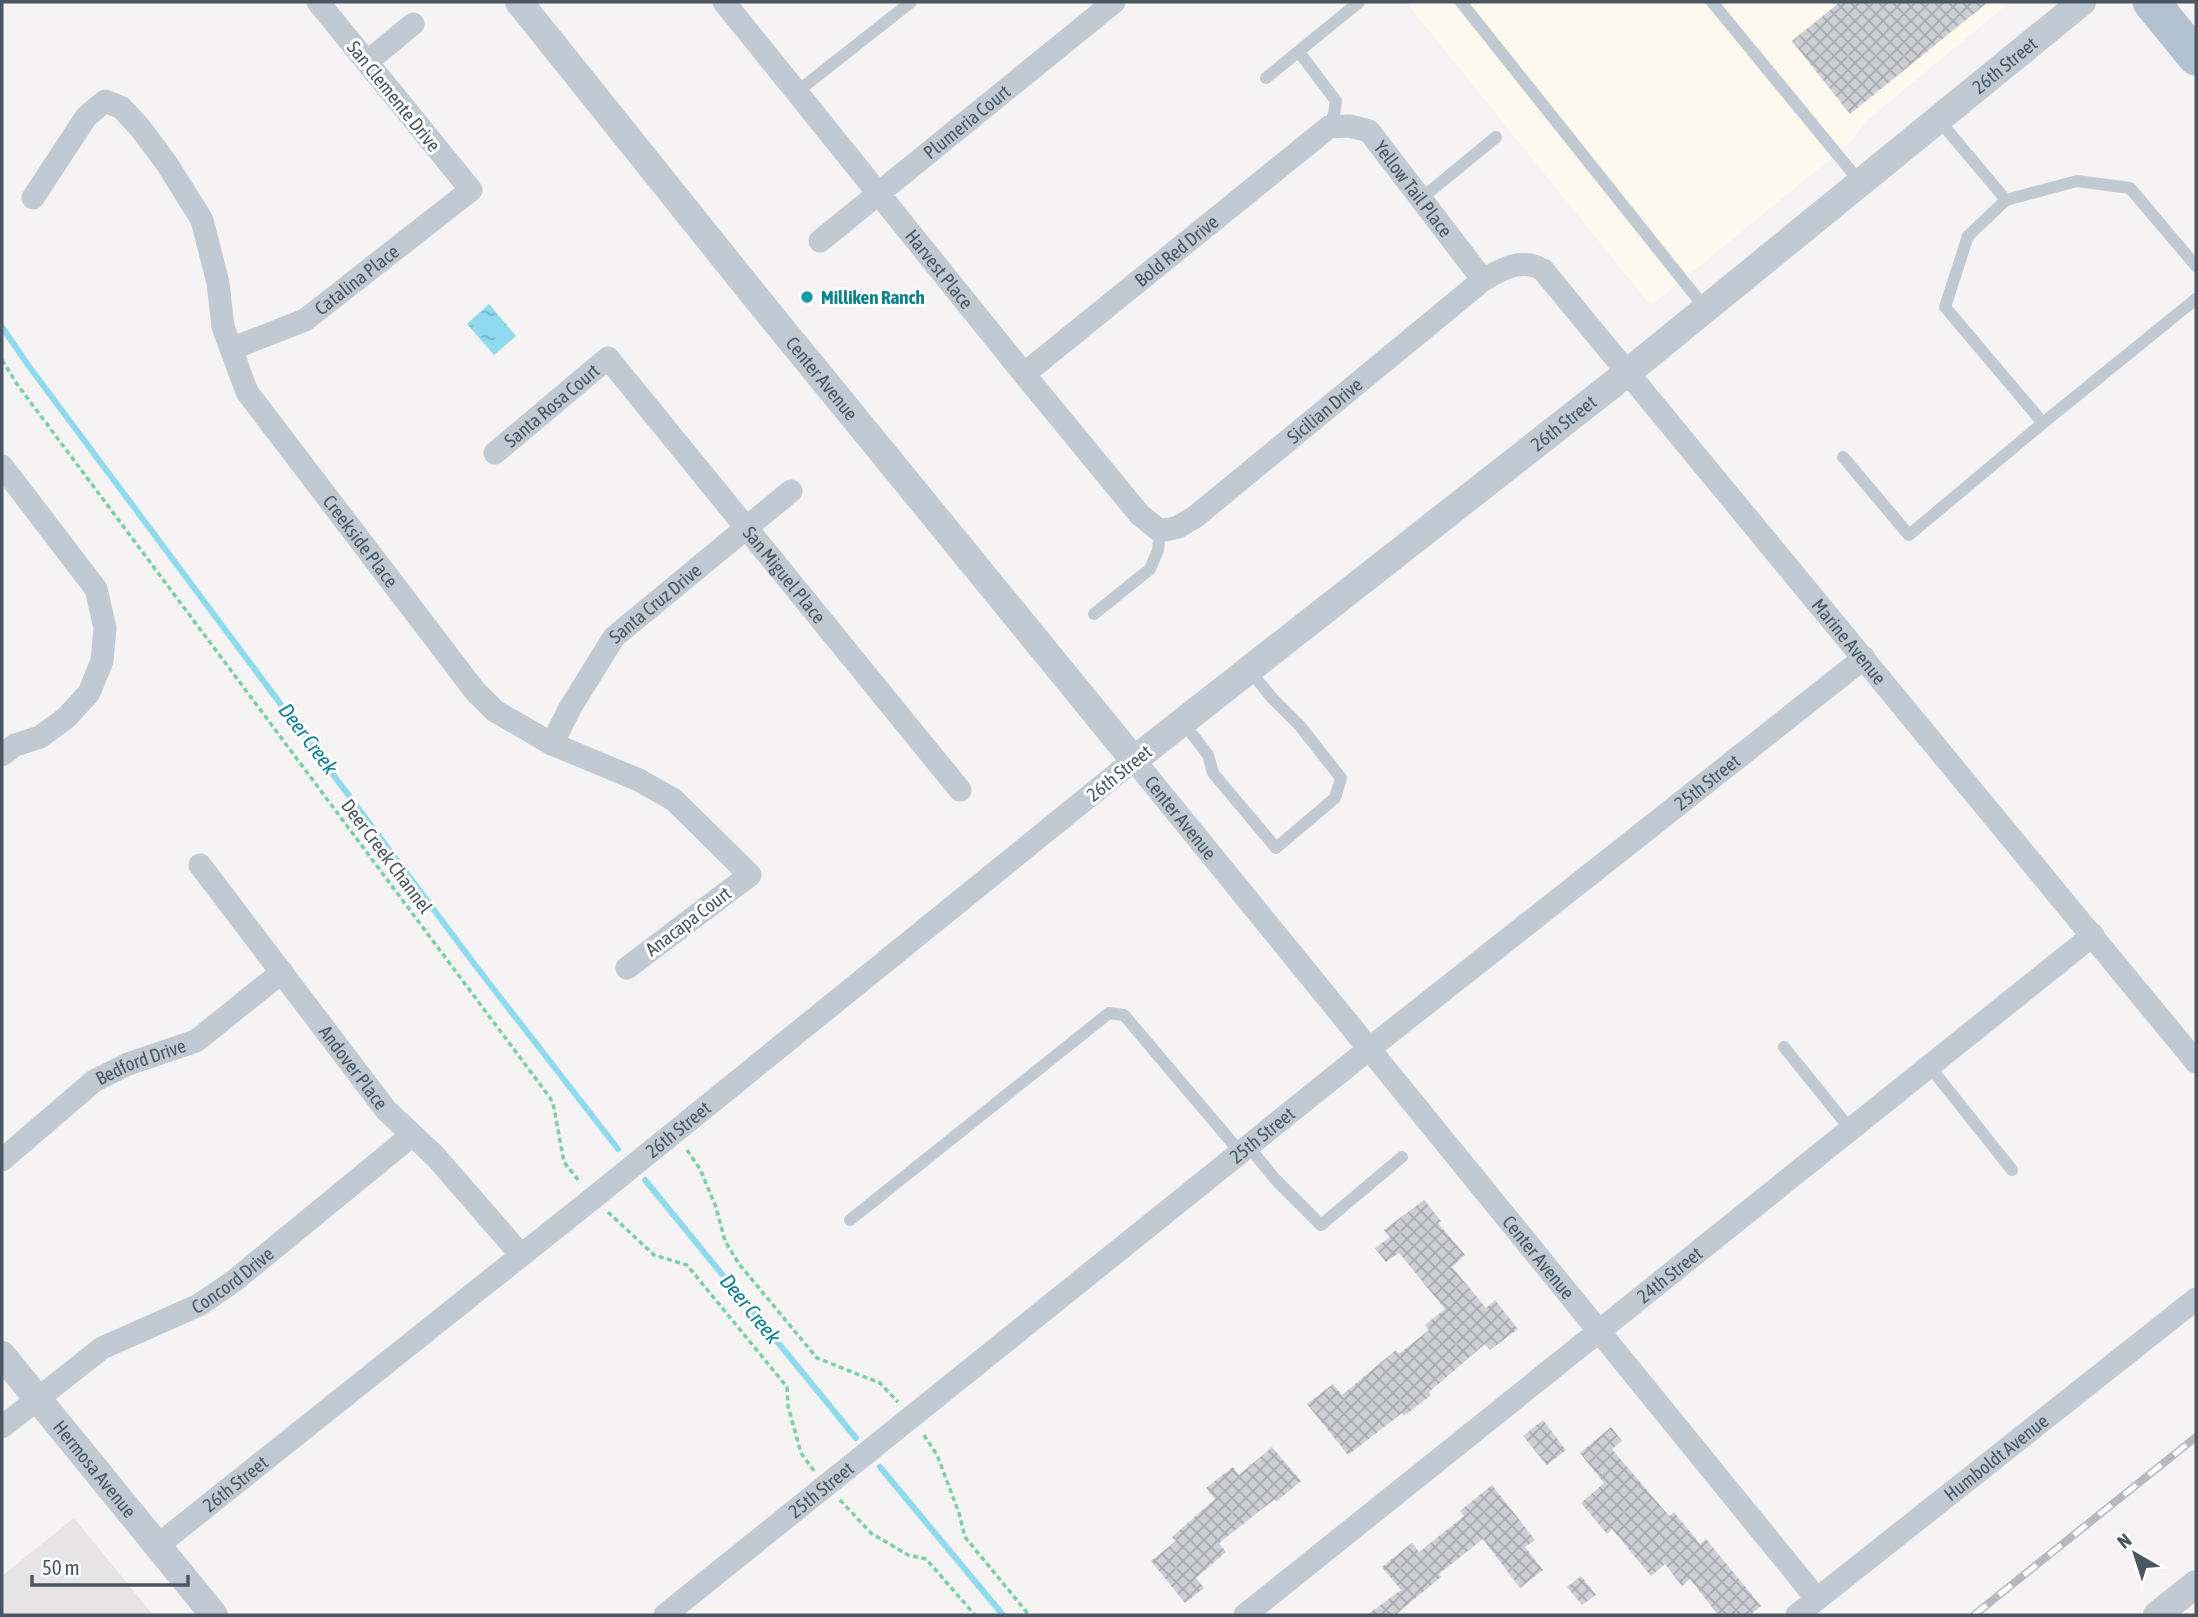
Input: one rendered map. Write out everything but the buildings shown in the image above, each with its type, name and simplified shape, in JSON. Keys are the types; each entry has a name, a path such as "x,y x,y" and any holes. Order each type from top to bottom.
{"main road":[{"path":"2151,2 2196,57"}],"street":[{"name":"San Clemente Drive","path":"318,2 471,190"},
{"name":"Center Avenue","path":"519,2 754,295 1817,1599"},
{"name":"Harvest Place","path":"724,2 1140,515 1160,531"},
{"name":"Plumeria Court","path":"820,241 1114,2"},
{"name":"26th Street","path":"157,1546 1134,760 1627,373 2082,2"},
{"path":"367,62 413,24"},
{"name":"Creekside Place","path":"33,198 86,117 105,101 122,108 167,164 202,220 218,283 223,327 247,392 475,691 495,710 552,744 639,780 674,800 750,875"},
{"name":"Yellow Tail Place","path":"1329,127 1349,126 1369,131 1483,280"},
{"name":"Bold Red Drive","path":"1024,374 1329,127"},
{"name":"Catalina Place","path":"231,349 305,320 471,190"},
{"name":"Marine Avenue","path":"1483,280 1504,268 1520,264 1531,264 1543,270 2196,1062"},
{"name":"Sicilian Drive","path":"1160,531 1178,527 1195,517 1483,280"},
{"name":"Santa Rosa Court","path":"495,453 608,358"},
{"name":"San Miguel Place","path":"608,358 960,790"},
{"path":"2,466 96,589 105,628 102,661 89,693 66,718 40,737 15,746 2,755"},
{"name":"Santa Cruz Drive","path":"552,744 570,708 614,637 791,491"},
{"name":"25th Street","path":"665,1615 1369,1049 1864,658"},
{"name":"Andover Place","path":"200,865 386,1110 435,1156 521,1255"},
{"name":"Anacapa Court","path":"627,968 750,875"},
{"name":"24th Street","path":"1245,1615 2093,935"},
{"name":"Bedford Drive","path":"2,1160 94,1081 128,1064 196,1041 282,972"},
{"name":"Concord Drive","path":"2,1427 103,1348 199,1305 225,1287 411,1136"},
{"name":"Humboldt Avenue","path":"1797,1615 2196,1299"},
{"name":"Hermosa Avenue","path":"2,1355 214,1615"},
{"path":"2157,1615 2196,1584"}],"lane":[{"path":"798,91 911,2"},
{"path":"1266,78 1359,2"},
{"path":"1461,2 1704,308"},
{"path":"1712,2 1860,182"},
{"path":"1298,52 1336,101 1329,127"},
{"path":"1938,119 2006,200"},
{"path":"1422,198 1496,137"},
{"path":"2043,423 1945,307 1968,236 2006,200 2077,181 2130,188 2196,266"},
{"path":"1843,457 1909,536 2196,299"},
{"path":"1094,614 1150,569 1158,550 1160,531"},
{"path":"1183,722 1208,755 1213,773 1276,848 1335,798 1341,778 1300,726 1249,670"},
{"path":"850,1220 1109,1013 1124,1015 1244,1149 1321,1225 1402,1157"},
{"path":"1784,1047 1851,1130"},
{"path":"1930,1066 2012,1170"}],"path":[{"name":"Deer Creek Channel","path":"2,360 17,384 548,1095 553,1104 564,1162 575,1176"},
{"path":"675,1131 700,1169 716,1206 725,1241 732,1252 817,1358 880,1382 913,1417 937,1455 965,1537 1029,1615"},
{"path":"618,1221 653,1255 687,1265 787,1387 788,1406 805,1459"},
{"path":"851,1510 871,1533 908,1555 926,1559 975,1615"}],"shaded area":[{"path":"1406,2 2010,2 1864,123 1851,142 1651,306"},
{"path":"74,1518 153,1615 2,1615 2,1576"}],"water":[{"path":"489,304 516,336 494,355 467,324"}],"waterway":[{"name":"Deer Creek","path":"2,327 475,965 618,1149"},
{"name":"Deer Creek","path":"645,1180 856,1438"},
{"name":"Deer Creek","path":"880,1467 1003,1615"}],"railway":[{"path":"1974,1615 2196,1437"}],"place":[{"name":"Milliken Ranch","path":"807,297"}]}
